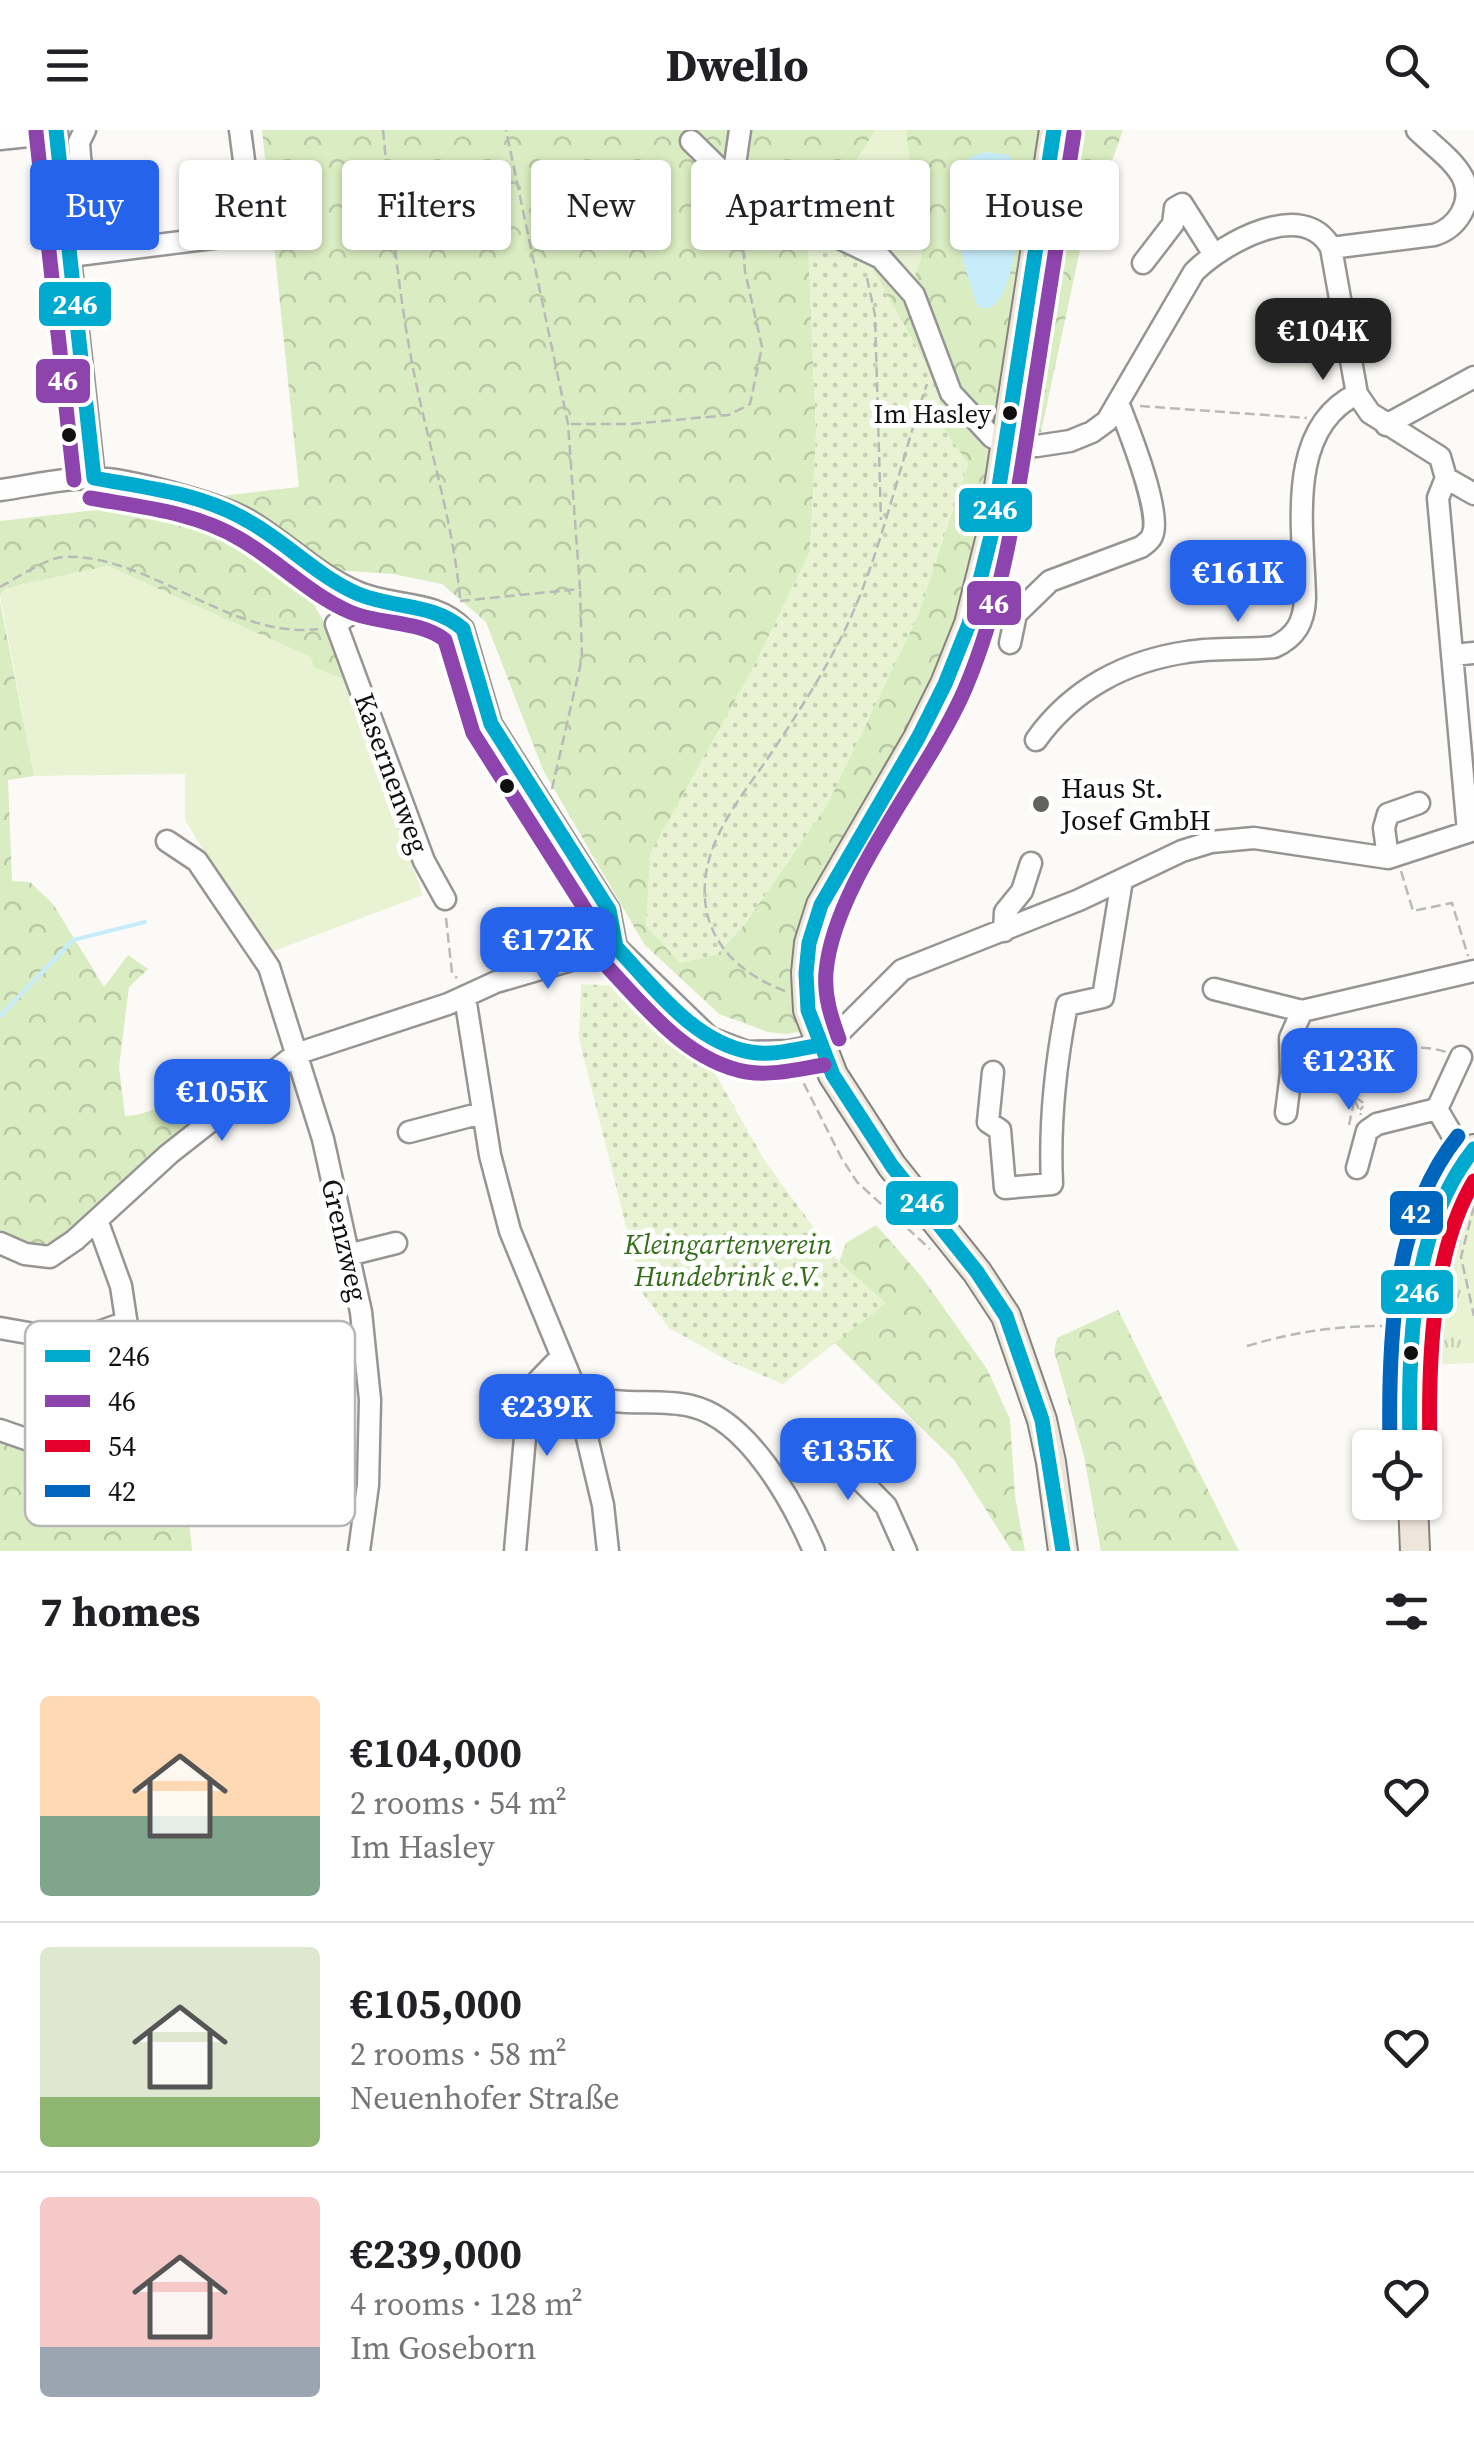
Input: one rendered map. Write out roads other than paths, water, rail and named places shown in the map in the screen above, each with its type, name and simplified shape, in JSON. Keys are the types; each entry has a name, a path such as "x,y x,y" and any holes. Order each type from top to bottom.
{"main road":[{"path":"1054,130 992,532 969,624 918,738 851,850 814,924 806,973 808,1010 833,1075 892,1166 977,1272 1006,1316 1042,1420 1052,1462 1063,1551"},
{"path":"1411,1430 1415,1326 1423,1270 1447,1186 1470,1153"},
{"path":"1414,1520 1415,1551"}],"street":[{"path":"85,130 79,142 92,252"},
{"path":"70,256 228,236 243,228 250,206 240,130"},
{"path":"739,160 740,130"},
{"path":"1331,248 1434,235 1448,230 1463,213 1468,190 1463,176 1417,130"},
{"path":"0,139 56,132 94,478"},
{"path":"690,141 709,160"},
{"path":"1144,262 1172,224 1175,208 1182,204 1212,253"},
{"path":"0,490 94,478 196,499 249,521 330,581 372,599 442,612 463,630 491,724 610,910 616,947 710,1038 747,1052 790,1051 820,1045 836,1036 902,970 1004,931 1182,851 1237,838 1393,857 1471,831 1438,498 1446,478 1440,457 1370,413 1357,394 1331,248 1325,237 1315,230 1288,224 1212,253 1194,272 1106,421 1070,441 1037,446 1006,445 978,426 951,393 914,295 881,258 865,250"},
{"path":"1386,425 1474,376"},
{"path":"1036,740 1048,722 1087,688 1127,667 1190,651 1274,647 1296,631 1304,618 1305,464 1324,419 1340,402 1357,394"},
{"path":"1010,643 1016,614 1050,581 1141,547 1152,539 1153,511 1134,442 1118,405"},
{"path":"1446,478 1474,494"},
{"name":"Kasernenweg","path":"372,599 336,624 424,861 445,900"},
{"path":"1452,655 1474,653"},
{"path":"1393,857 1384,828 1388,814 1419,803"},
{"name":"Grenzweg","path":"167,841 197,861 269,966 323,1139 361,1312 370,1400 368,1485 360,1551"},
{"path":"1004,931 1005,912 1022,892 1031,863"},
{"path":"993,1072 988,1122 1000,1130 1005,1188 1052,1184 1049,1136 1054,1074 1067,1005 1103,998 1122,880"},
{"path":"0,1243 25,1254 50,1257 75,1240 169,1154 296,1054 465,998 496,982 616,947"},
{"path":"1214,989 1302,1010 1473,971"},
{"path":"465,998 482,1112 510,1231 576,1391 603,1505 608,1551"},
{"path":"1286,1114 1290,1038 1302,1010"},
{"path":"1437,1109 1461,1057"},
{"path":"1437,1109 1470,1153"},
{"path":"1357,1168 1366,1131 1377,1124 1437,1109"},
{"path":"409,1132 482,1112"},
{"path":"98,1220 121,1286 124,1321"},
{"path":"348,1255 396,1243"},
{"path":"0,1328 25,1332"},
{"path":"515,1551 528,1403 538,1381 561,1357"},
{"path":"576,1391 614,1401 666,1401 712,1415 772,1470 799,1515 814,1551"},
{"path":"0,1430 25,1439"},
{"path":"817,1436 886,1506 906,1551"}],"water":[{"path":"984,152 1009,155 1011,160 968,160"},
{"path":"960,250 1016,250 1007,284 994,305 978,307"}],"waterway":[{"path":"0,1016 73,940 145,922"}],"place":[{"name":"Im Hasley","path":"1010,413"},
{"name":"Haus St. Josef GmbH","path":"1041,804"}],"park label":[{"name":"Kleingartenverein Hundebrink e.V.","path":"728,1260"}]}
